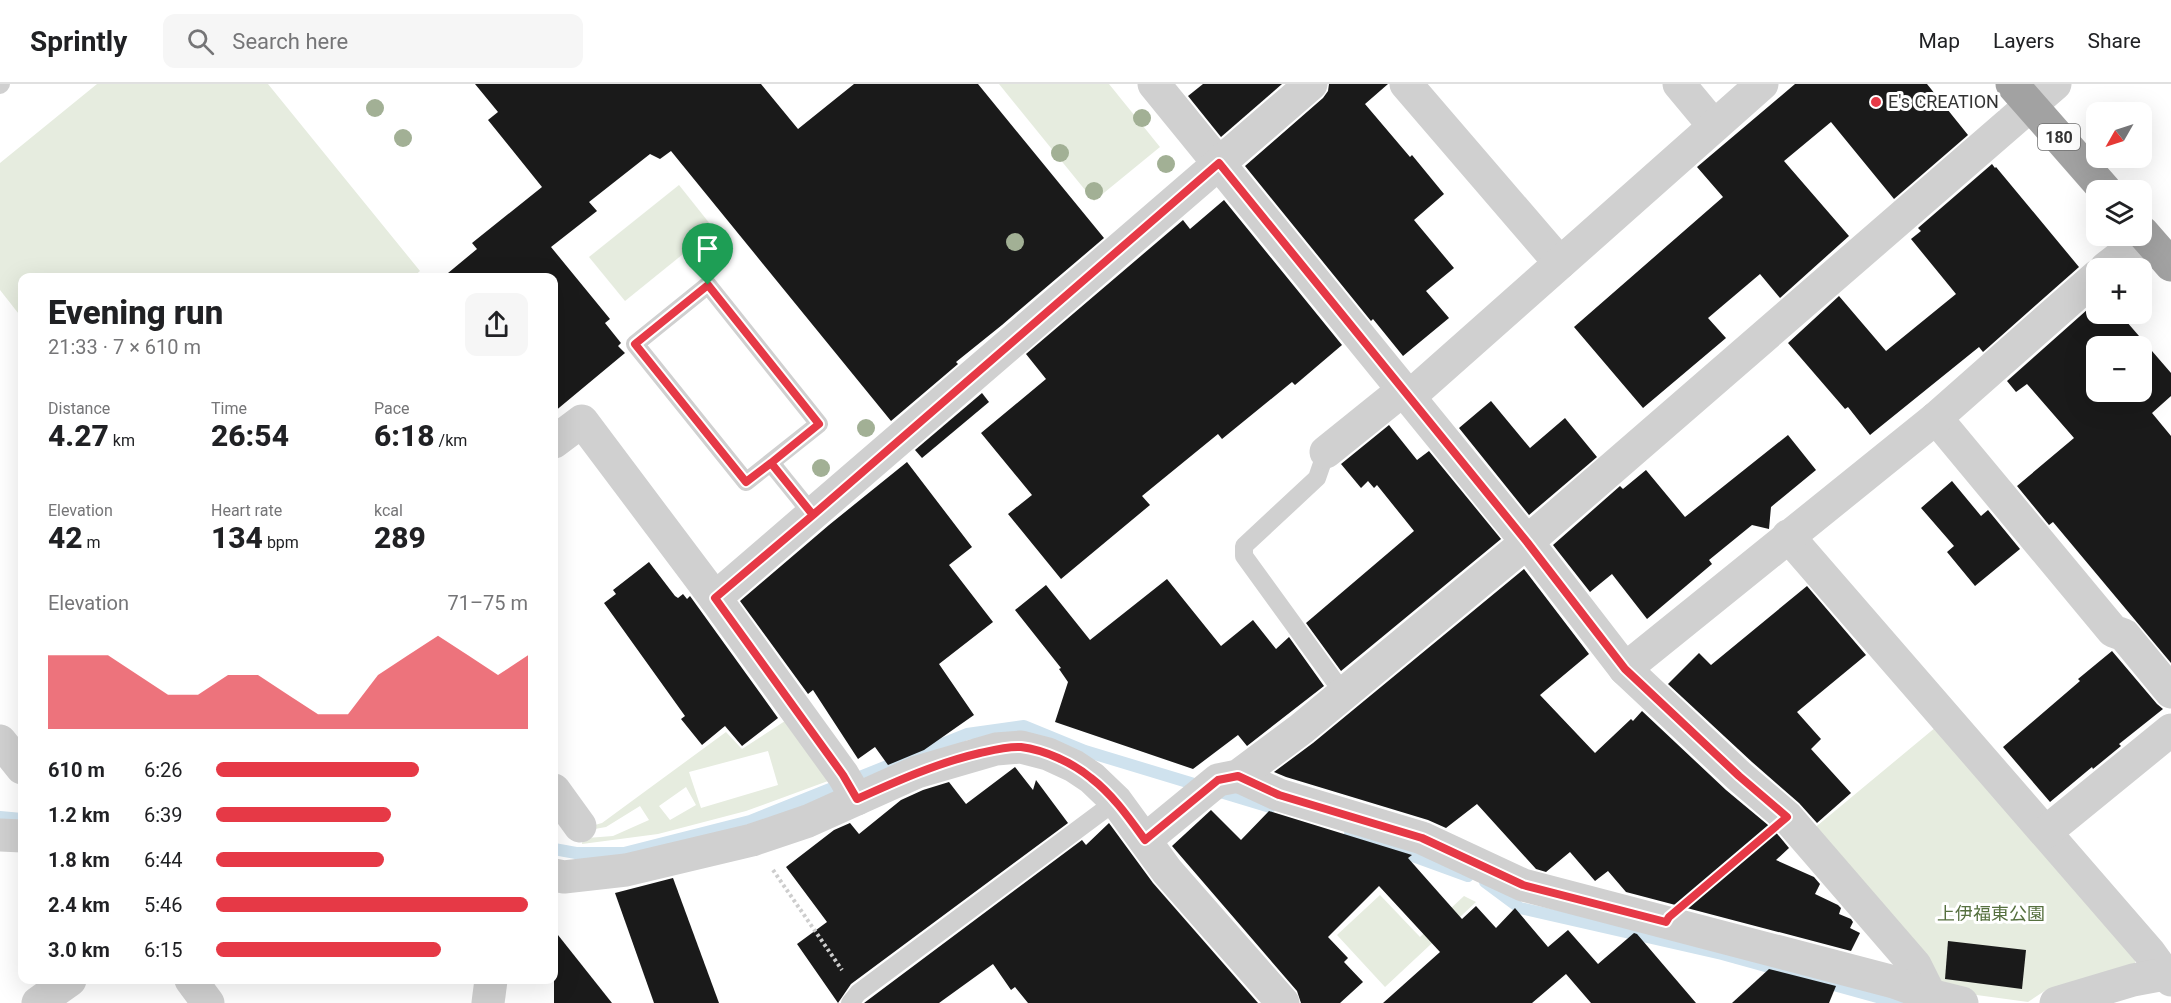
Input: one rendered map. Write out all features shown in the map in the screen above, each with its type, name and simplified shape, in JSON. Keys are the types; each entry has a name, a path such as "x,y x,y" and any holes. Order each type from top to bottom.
{"highway":[{"name":"180","path":"2021,94 2096,180"},
{"path":"2152,243 2171,266"}],"street":[{"path":"1154,84 1527,542 1625,669 1739,776 1787,817 1915,965 1930,999"},
{"path":"715,598 1311,84"},
{"path":"1406,84 1560,263"},
{"path":"1679,84 1714,126"},
{"path":"1326,452 1406,394 1560,263 1762,84"},
{"path":"1145,840 1217,785 1301,729 1527,542 2021,94 2055,84"},
{"path":"2117,258 2131,246"},
{"path":"1625,669 1936,418 2086,286"},
{"path":"1936,418 2113,631 2124,635 2171,692"},
{"path":"558,439 582,421 715,598 851,788"},
{"path":"1788,536 2046,832 2168,977"},
{"path":"2046,832 2171,730"},
{"path":"0,741 18,763"},
{"path":"558,880 626,870 752,840 808,821 851,788 996,749 1021,747 1048,754 1074,766 1092,778 1116,801 1167,871 1283,1003"},
{"path":"1217,785 1279,795 1422,838 1523,885 1894,982 1930,999 1962,1003"},
{"path":"558,796 580,826"},
{"path":"0,835 18,836"},
{"path":"2056,1003 2133,980 2168,977"},
{"path":"38,1003 64,984"},
{"path":"194,984 208,1003"},
{"path":"488,1003 490,984"}],"lane":[{"path":"708,285 819,424 771,463 746,482 635,344 708,285"},
{"path":"1326,452 1317,478 1244,546 1244,556 1344,694"},
{"path":"771,463 813,515"},
{"path":"854,998 1116,801"}],"path":[{"path":"1666,922 1669,917 1787,817"},
{"path":"752,840 854,998"}],"green space":[{"path":"97,84 268,84 420,271 418,273 18,273 18,313 0,290 0,163"},
{"path":"999,84 1109,84 1160,147 1094,201"},
{"path":"679,185 714,229 625,301 589,257"},
{"path":"785,721 828,781 746,811 658,834 582,844 584,828 602,823 726,732 742,749","holes":["768,751 778,785 701,808 689,772","686,787 696,805 670,820 659,806","640,806 649,820 613,836 587,838 589,830 606,827"]},
{"name":"上伊福東公園","path":"1936,727 2136,958 2134,967 2046,990 2028,1002 1940,990 1812,830"},
{"path":"1380,895 1420,937 1464,896 1476,902 1385,987 1337,935"}],"building":[{"path":"475,84 761,84 798,129 854,84 978,84 1104,238 956,362 958,364 891,421 671,151 660,159 650,154 589,202 597,211 551,247 610,319 605,323 621,343 618,346 625,353 558,409 558,273 448,273 477,249 472,243 542,187 488,120 498,112"},
{"path":"1203,84 1282,84 1221,137 1188,96"},
{"path":"1329,84 1388,84 1365,104 1444,194 1414,220 1454,268 1426,291 1449,318 1403,356 1373,319 1371,321 1245,166 1323,98 1328,91"},
{"path":"1795,84 1927,84 1968,135 1894,199 1831,122 1784,161 1849,236 1780,298 1760,274 1708,318 1726,338 1643,408 1574,327 1723,197 1697,167"},
{"path":"1992,164 2079,267 1983,352 1979,347 1870,435 1848,407 1845,409 1788,343 1839,296 1886,351 1956,294 1911,239 1921,231 1918,228"},
{"path":"1224,200 1342,345 1295,385 1292,382 1222,439 1218,434 1142,496 1150,505 1061,579 1008,514 1032,495 981,433 1046,379 1026,354 1183,220 1190,229"},
{"path":"2086,311 2086,324 2129,324 2139,336 2086,336 2086,402 2152,402 2152,351 2171,373 2171,396 2152,413 2171,436 2171,663 2053,522 2049,525 2017,486 2074,438 2027,384 2016,392 2007,381"},
{"path":"982,393 989,402 922,458 915,450"},
{"path":"1491,401 1530,448 1565,418 1597,457 1529,515 1459,428"},
{"path":"1389,425 1417,460 1429,451 1501,539 1341,671 1306,623 1414,531 1377,485 1374,488 1368,481 1361,488 1341,464"},
{"path":"1788,435 1816,470 1771,507 1769,529 1752,525 1709,560 1712,564 1647,619 1612,574 1590,592 1553,545 1620,486 1623,489 1646,470 1685,517"},
{"path":"907,462 972,547 949,565 993,622 939,664 974,715 924,750 888,765 875,747 858,759 813,690 808,694 740,601"},
{"path":"1952,481 1981,516 1988,510 2020,549 1975,586 1947,552 1954,546 1921,508"},
{"path":"649,562 675,596 678,598 683,594 687,599 690,596 778,718 742,746 725,726 702,745 681,719 685,716 604,603 616,594 613,590"},
{"path":"1524,569 1589,654 1540,695 1595,753 1642,711 1726,790 1774,830 1789,848 1776,860 1814,877 1820,884 1815,894 1838,905 1841,908 1839,914 1853,922 1850,928 1860,933 1851,951 1626,892 1608,871 1595,881 1570,852 1546,872 1536,869 1477,804 1446,828 1428,820 1274,772 1313,743"},
{"path":"1167,579 1221,646 1253,620 1276,649 1289,637 1324,686 1247,746 1238,735 1193,769 1055,722 1068,682 1059,669 1061,668 1015,610 1046,585 1090,640"},
{"path":"1807,586 1866,655 1797,712 1821,739 1811,749 1851,793 1817,823 1799,803 1668,684 1699,653 1711,665"},
{"path":"2112,651 2163,709 2119,744 2121,746 2050,802 2003,747"},
{"path":"1015,767 1033,790 1036,780 1068,823 851,984 838,1003 797,944 827,922 786,867 834,830 850,823 859,834 901,800 923,790 949,782 966,804"},
{"path":"1211,810 1241,840 1269,811 1412,855 1408,858 1462,919 1476,906 1496,928 1515,908 1548,947 1568,930 1598,964 1634,933 1637,934 1696,1003 1591,1003 1566,974 1532,1003 1383,1003 1440,952 1379,886 1328,937 1348,958 1344,962 1363,982 1340,1003 1301,1003 1297,991 1172,846"},
{"path":"1109,823 1153,883 1258,1003 1028,1003 1015,987 1011,990 993,964 939,1003 864,1003 1082,840 1086,845"},
{"path":"673,878 719,1003 654,1003 615,893"},
{"path":"558,935 612,1003 554,1003 554,984 558,984"},
{"path":"1948,941 2026,950 2022,989 1945,979"},
{"path":"1769,969 1836,986 1829,1003 1732,1003"}],"waterway":[{"path":"558,850 576,853 624,853 750,821 967,734 1024,726 1085,751 1270,807"},
{"path":"0,817 18,819"},
{"path":"1350,833 1468,876"},
{"path":"1485,882 1520,908 1722,954 1899,1003"}],"place":[{"name":"E's CREATION","path":"1876,102"}],"route":[{"path":"708,285 635,344 746,482 771,463 780,474 813,515 1219,163 1527,542 1625,669 1739,776 1787,817 1669,917 1666,922 1523,885 1422,838 1279,795 1238,776 1218,780 1145,840 1116,801 1092,778 1074,766 1048,754 1021,747 996,749 963,757 917,772 857,799 843,775 715,598 813,515 771,463 819,424 708,285"}]}
